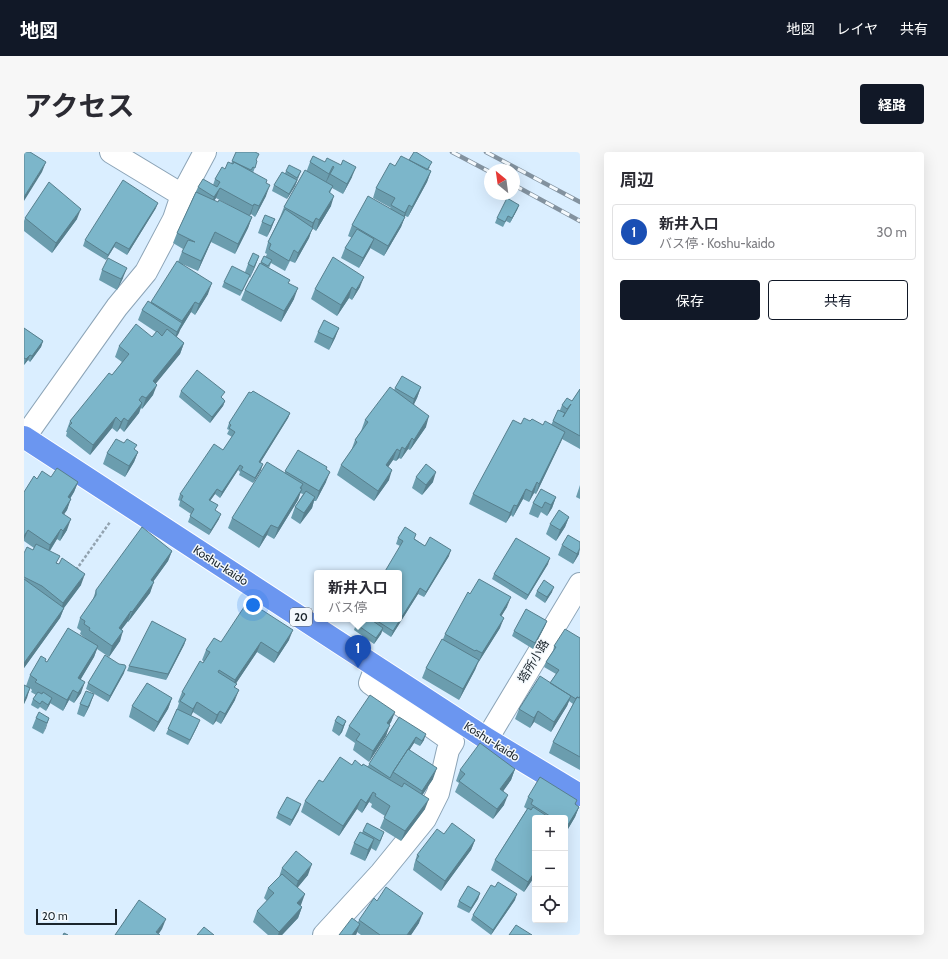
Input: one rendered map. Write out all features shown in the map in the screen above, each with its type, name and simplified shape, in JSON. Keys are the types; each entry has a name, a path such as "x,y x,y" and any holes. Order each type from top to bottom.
{"highway":[{"name":"Koshu-kaido","path":"24,437 487,739 580,795"}],"street":[{"path":"111,152 182,195"},
{"path":"24,437 117,307 146,272 174,219 182,195 205,152"},
{"name":"塔所小路","path":"487,739 580,584"},
{"path":"324,935 381,873 425,819 438,793 448,750 453,742 370,683 376,666"}],"path":[{"path":"75,572 124,501"}],"building":[{"path":"24,152 30,152 46,162 24,197"},
{"path":"236,152 255,152 259,154 256,160 255,168 253,167 251,170 232,161"},
{"path":"414,152 432,162 427,170 409,160"},
{"path":"313,156 325,162 327,158 341,165 343,160 356,167 347,184 330,174 334,167 333,166 329,174 310,162"},
{"path":"401,156 431,171 412,207 409,205 405,213 391,205 395,198 376,188 390,163 395,166"},
{"path":"228,162 233,164 234,162 267,180 266,183 270,185 259,206 254,204 253,206 220,188 214,197 198,187 203,179 217,187 220,182 215,179 222,167 225,169"},
{"path":"289,165 301,171 297,178 286,171"},
{"path":"305,170 333,186 329,192 334,196 319,220 316,218 313,223 284,207"},
{"path":"282,172 297,180 289,194 274,185"},
{"path":"123,180 158,203 129,249 116,242 108,255 85,240"},
{"path":"49,182 81,209 56,243 25,218"},
{"path":"196,192 218,202 219,200 252,217 238,244 215,232 201,261 182,252 188,240 195,242 177,233"},
{"path":"368,196 405,217 388,246 352,225"},
{"path":"506,200 510,200 519,205 512,218 508,216 505,222 497,218"},
{"path":"285,209 313,228 298,253 294,250 289,261 269,249 271,244 268,242"},
{"path":"265,215 275,219 271,226 262,222"},
{"path":"357,229 374,239 363,258 345,248"},
{"path":"253,253 259,256 254,267 248,264"},
{"path":"264,256 272,260 268,266 261,262"},
{"path":"333,257 364,277 356,290 352,287 341,305 315,289"},
{"path":"108,258 127,268 121,279 102,270"},
{"path":"177,261 212,283 199,304 195,302 182,321 151,302"},
{"path":"260,263 290,280 288,283 298,288 284,311 245,290"},
{"path":"232,266 250,275 242,291 224,282"},
{"path":"148,301 182,323 177,332 142,310"},
{"path":"324,320 339,328 333,339 318,332"},
{"path":"136,324 152,337 157,331 162,336 167,329 184,343 153,381 157,385 146,398 142,396 139,400 142,403 128,421 124,418 121,422 116,417 93,445 69,426 72,423 70,421 109,373 112,375 129,354 119,346"},
{"path":"24,328 43,341 32,356 30,355 26,359 24,358"},
{"path":"197,370 225,392 221,397 225,401 212,417 181,391"},
{"path":"402,376 421,387 414,399 395,388"},
{"path":"390,387 429,416 414,440 412,438 405,449 402,447 400,451 397,449 386,465 392,470 378,491 341,465 357,442 355,440 368,422 365,420"},
{"path":"580,389 580,436 553,421 558,410 565,413 563,417 571,404 567,409 562,405 567,398 572,401"},
{"path":"253,391 290,413 259,462 263,464 255,478 241,470 243,467 240,465 222,492 217,489 209,500 218,505 215,510 221,514 211,530 190,516 194,509 181,500 183,496 180,494 214,444 223,450 235,432 229,428 231,425 229,423 249,392 251,393"},
{"path":"524,418 530,421 532,419 543,425 545,421 565,432 539,484 537,482 532,492 526,489 517,506 514,505 510,513 473,494 513,420 521,424"},
{"path":"116,439 124,443 127,439 137,445 134,449 138,452 129,466 107,453"},
{"path":"298,450 327,467 326,469 330,472 319,491 285,471"},
{"path":"267,462 303,484 300,488 302,489 278,528 271,525 263,537 232,518"},
{"path":"426,464 436,472 426,485 416,477"},
{"path":"57,468 78,482 68,497 71,499 62,513 71,519 63,531 61,529 50,545 28,530 24,536 24,492 34,476 37,479 42,471 51,477"},
{"path":"541,489 556,497 551,505 545,502 542,508 533,503"},
{"path":"306,491 315,497 304,513 295,507"},
{"path":"559,510 569,517 560,530 550,524"},
{"path":"142,527 172,551 151,580 154,582 119,628 123,631 112,646 89,630 90,628 84,624 85,621 80,618 96,595 96,590"},
{"path":"405,527 416,534 414,539 425,546 430,537 451,550 426,592 420,588 402,617 402,570 386,570 403,541 398,538"},
{"path":"568,535 580,542 580,548 577,554 562,545"},
{"path":"516,538 550,558 528,595 494,574"},
{"path":"36,544 60,556 56,563 59,564 62,558 85,574 63,603 42,586 24,577 24,553 27,547 33,550"},
{"path":"24,579 64,608 24,663"},
{"path":"479,579 511,597 500,615 504,618 482,653 476,650 475,651 445,634 468,592 470,594"},
{"path":"544,580 554,587 547,597 537,591"},
{"path":"248,601 293,630 278,653 261,642 235,680 219,670 218,672 237,684 234,687 239,690 225,714 220,711 217,715 197,702 193,709 180,701 185,694 182,692 200,661 203,663 210,652 206,650 214,638 221,642"},
{"path":"526,609 547,621 535,643 514,631"},
{"path":"152,621 186,639 168,674 129,666"},
{"path":"358,622 374,622 383,628 376,638 356,624"},
{"path":"379,622 399,622 393,631"},
{"path":"68,628 98,646 78,678 85,682 78,693 73,690 67,700 35,682 37,680 30,675 41,656 46,659 45,661 47,662"},
{"path":"565,629 580,638 580,696 576,699 550,683 559,670 546,662"},
{"path":"442,639 479,660 463,689 426,668"},
{"path":"105,655 119,664 125,665 126,667 110,696 88,683"},
{"path":"540,676 571,696 554,722 538,711 534,718 519,709"},
{"path":"147,683 172,698 158,722 132,706"},
{"path":"24,685 30,688 24,701"},
{"path":"86,691 94,694 88,707 80,704"},
{"path":"38,692 42,694 43,692 52,698 48,705 42,701 40,704 33,699"},
{"path":"370,695 395,712 387,723 390,725 373,751 356,740 360,734 349,726"},
{"path":"577,697 580,698 580,757 553,742"},
{"path":"177,709 200,720 190,740 168,729"},
{"path":"39,712 49,718 47,723 36,718"},
{"path":"338,716 346,721 343,726 335,721"},
{"path":"399,717 426,734 422,741 416,737 390,778 369,764"},
{"path":"480,743 515,769 500,789 508,795 497,809 459,781 465,774 460,770"},
{"path":"408,749 437,768 422,791 393,772"},
{"path":"340,757 352,765 355,760 362,766 363,764 402,787 404,783 429,799 405,831 384,818 390,806 375,796 376,794 373,792 366,803 361,799 343,826 305,801 319,780 323,782"},
{"path":"540,777 577,800 575,804 579,807 568,825 568,815 548,815 531,804 533,800 528,797"},
{"path":"287,797 301,804 292,820 278,813"},
{"path":"533,807 545,815 532,815 532,876 528,882 495,860 528,808 531,810"},
{"path":"367,823 384,832 380,841 363,831"},
{"path":"452,823 475,840 445,881 416,860 419,856 417,855 437,829 444,834"},
{"path":"360,832 374,839 368,850 354,843"},
{"path":"296,851 312,864 298,881 282,868"},
{"path":"282,874 305,894 297,903 302,907 279,932 257,911 274,893 268,888"},
{"path":"498,882 517,894 493,930 473,915 491,885 495,887"},
{"path":"468,886 480,893 471,908 459,901"},
{"path":"386,887 423,913 407,935 380,935 359,920 374,898 377,901"},
{"path":"139,900 166,919 156,932 160,935 115,935"},
{"path":"352,918 360,924 352,935 339,935"},
{"path":"516,925 532,935 509,935"},
{"path":"204,927 214,935 197,935"}],"railway":[{"path":"452,152 484,169"},
{"path":"486,152 580,202"},
{"path":"520,188 580,221"}],"place":[{"name":"新井入口","path":"358,668"}]}
